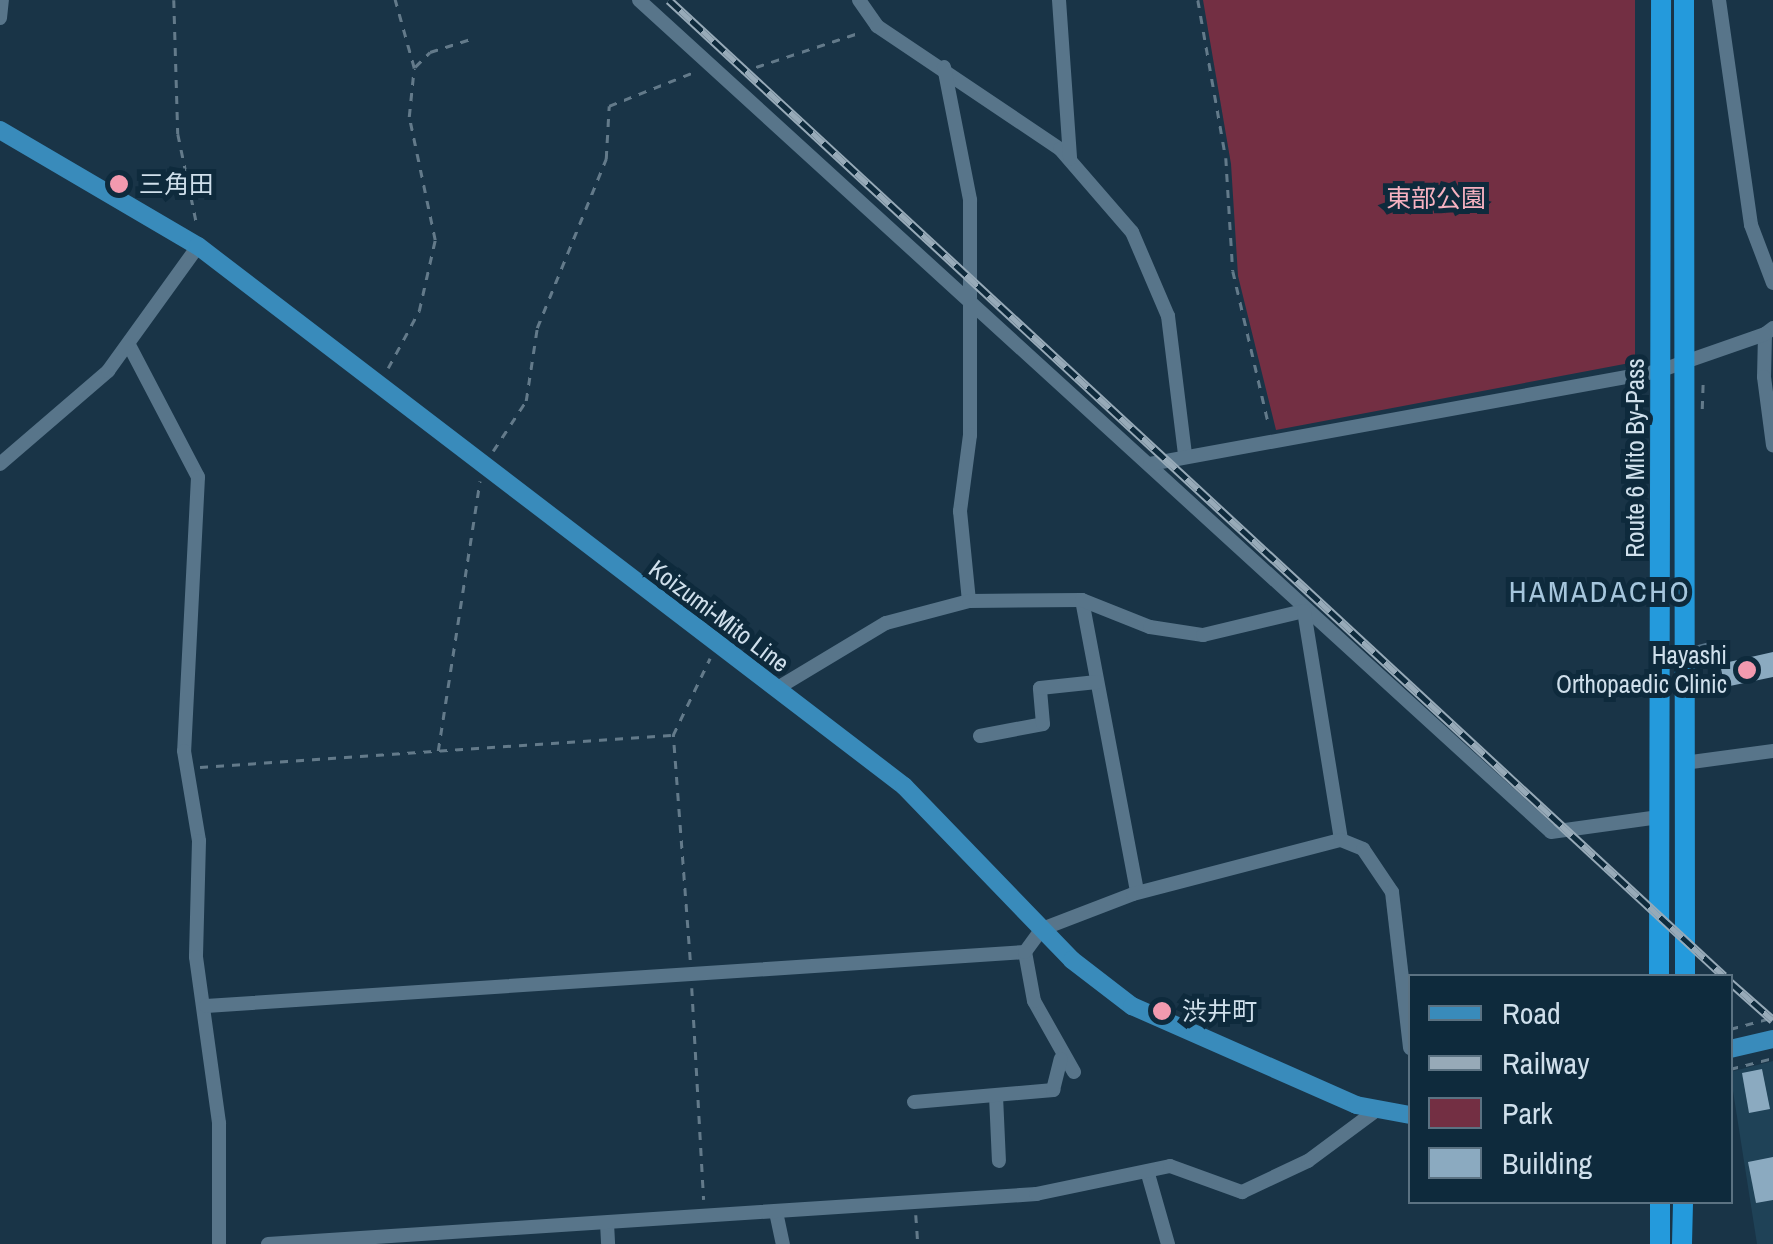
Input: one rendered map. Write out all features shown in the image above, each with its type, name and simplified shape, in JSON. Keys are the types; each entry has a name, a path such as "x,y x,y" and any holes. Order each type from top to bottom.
{"highway":[{"name":"Route 6 Mito By-Pass","path":"1659,974 1662,0"},
{"name":"Route 6 Mito By-Pass","path":"1684,0 1684,974"},
{"path":"1660,1204 1660,1244"},
{"path":"1682,1244 1683,1204"}],"main road":[{"name":"Koizumi-Mito Line","path":"0,130 198,246 904,786 1042,930 1150,1017 1374,1112 1408,1115"},
{"path":"1733,1048 1773,1039"}],"street":[{"path":"0,18 2,0"},
{"path":"639,0 972,298 1304,611 1550,832 1659,817"},
{"path":"859,0 877,26 944,67 1070,159 1154,270 1185,455"},
{"path":"1060,0 1070,159"},
{"path":"1723,1 1744,188 1773,283"},
{"path":"944,67 970,200 972,298 960,511 969,601"},
{"path":"0,464 129,345 198,246"},
{"path":"1150,464 1272,438 1660,371 1769,331 1773,445"},
{"path":"129,345 198,477 188,768 219,1123 218,1244"},
{"path":"776,689 833,648 969,601 1082,600 1150,627 1203,635 1304,611"},
{"path":"1082,600 1137,892"},
{"path":"1304,611 1341,840"},
{"path":"1684,656 1718,647"},
{"path":"980,736 1043,724 1040,688 1098,682"},
{"path":"1684,762 1773,751"},
{"path":"206,1006 1025,952 1042,930 1137,892 1341,840 1363,849 1392,892 1408,1031"},
{"path":"1025,952 1042,1027 1061,1059 1074,1072"},
{"path":"914,1102 1053,1090 1061,1059"},
{"path":"996,1096 999,1161"},
{"path":"268,1244 916,1204 1191,1168 1242,1192 1308,1162 1374,1112"},
{"path":"1148,1174 1168,1244"},
{"path":"776,1212 783,1244"},
{"path":"607,1223 608,1244"}],"path":[{"path":"174,0 178,134 198,246"},
{"path":"380,384 419,311 435,240 409,116 414,68 395,0"},
{"path":"1198,0 1226,158 1233,272 1272,438"},
{"path":"725,78 877,26"},
{"path":"414,68 430,52 474,38"},
{"path":"438,751 483,466 526,400 537,328 606,160 609,106 710,66"},
{"path":"1703,378 1704,409"},
{"path":"188,768 673,735 717,645"},
{"path":"1733,1028 1767,1020"},
{"path":"1733,1068 1773,1058"},
{"path":"916,1204 918,1244"}],"shaded area":[{"path":"1773,1061 1773,1244 1757,1244 1733,1071"}],"green space":[{"name":"東部公園","path":"1203,0 1635,0 1635,362 1276,430 1238,276 1231,164"}],"building":[{"name":"Hayashi Orthopaedic Clinic","path":"1773,652 1773,677 1725,687 1720,664"},
{"path":"1762,1069 1770,1109 1749,1113 1742,1073"},
{"path":"1773,1157 1773,1200 1756,1203 1748,1162"}],"railway":[{"path":"669,0 1722,974"},
{"path":"1733,985 1773,1020"}],"place":[{"name":"三角田","path":"119,184"},
{"name":"Hayashi Orthopaedic Clinic","path":"1747,670"},
{"name":"渋井町","path":"1162,1011"}],"district":[{"name":"HAMADACHO","path":"1600,591"}]}
